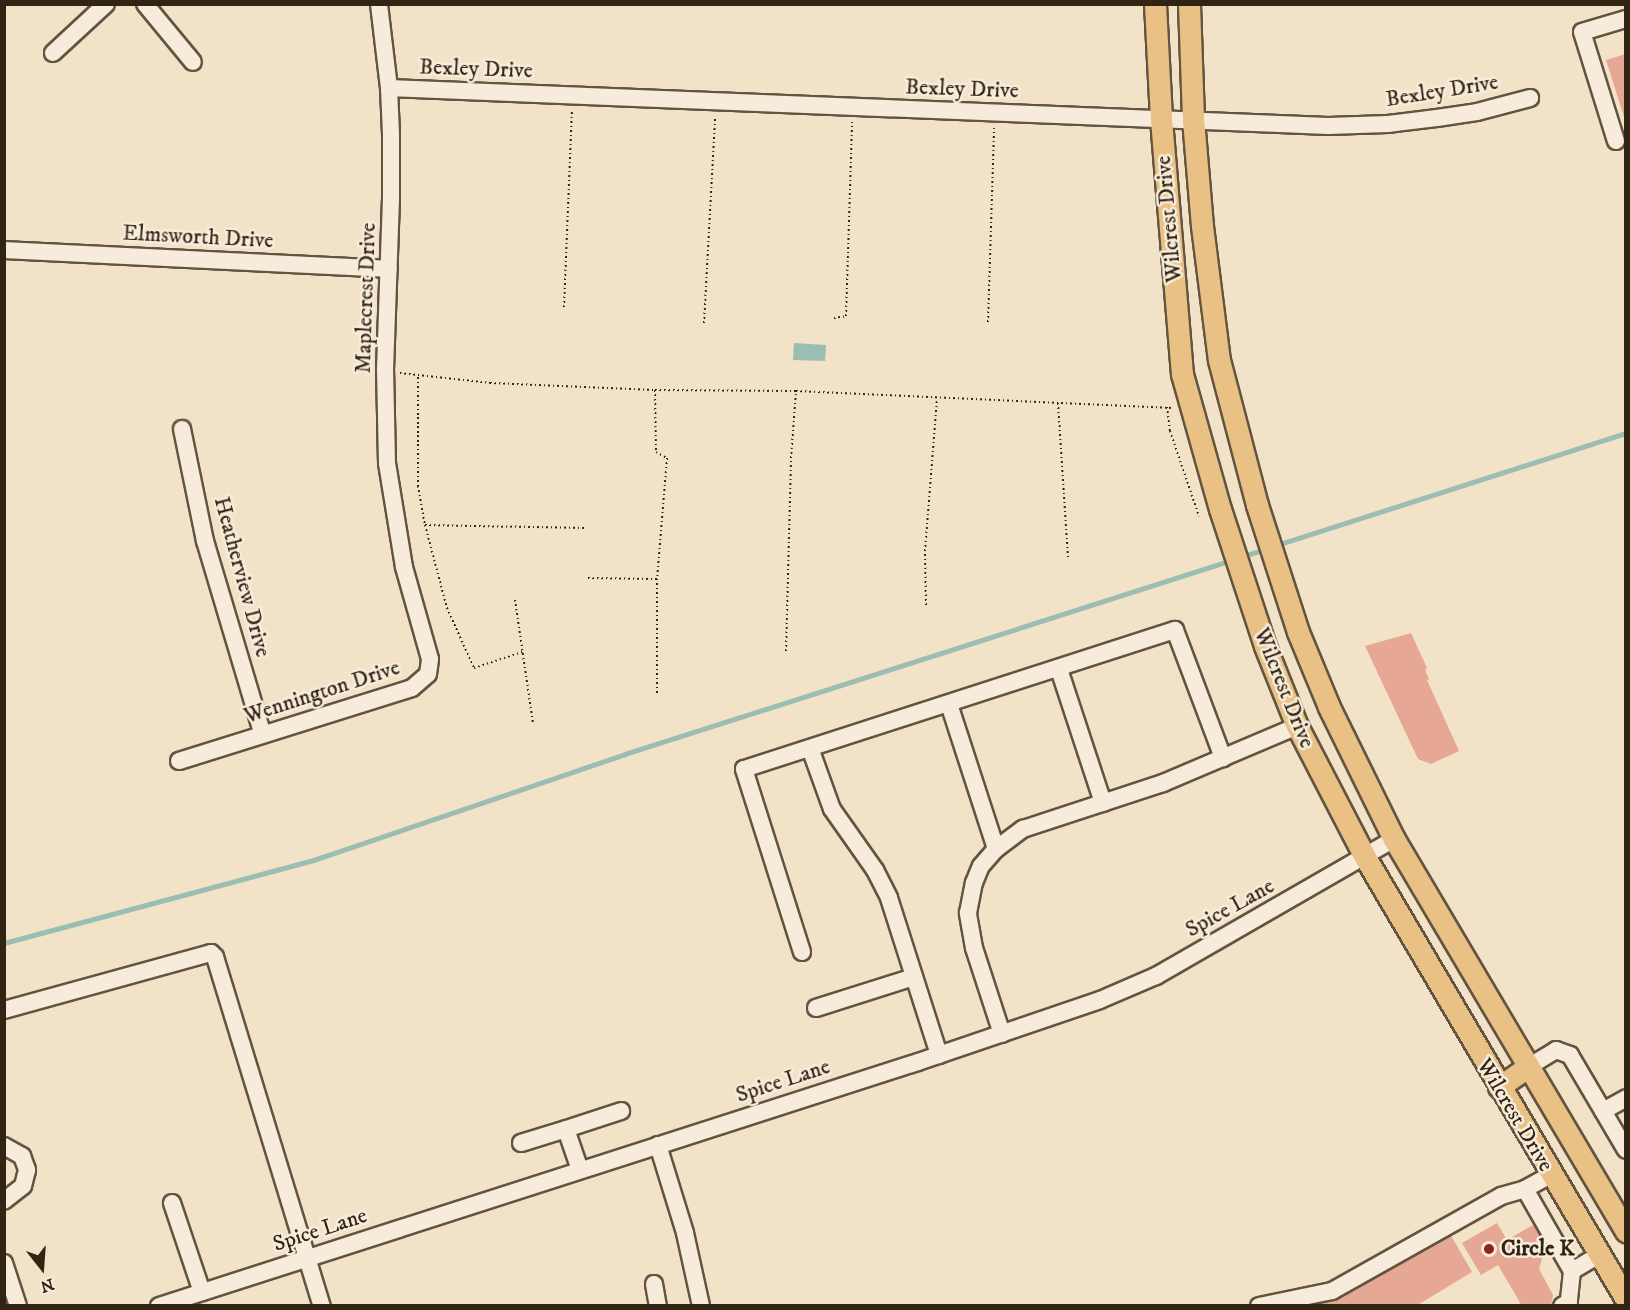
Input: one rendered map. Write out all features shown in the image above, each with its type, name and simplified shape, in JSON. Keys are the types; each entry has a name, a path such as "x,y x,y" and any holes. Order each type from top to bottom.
{"main road":[{"name":"Wilcrest Drive","path":"1155,4 1161,119 1182,374 1223,517 1265,646 1297,726 1365,857 1550,1174 1626,1299"},
{"name":"Wilcrest Drive","path":"1189,4 1193,119 1211,306 1219,360 1257,505 1281,581 1316,679 1394,839 1626,1232"},
{"path":"1176,293 1211,306"},
{"path":"1499,1087 1528,1066"}],"street":[{"path":"53,53 106,4"},
{"path":"145,4 193,62"},
{"name":"Maplecrest Drive","path":"379,4 389,88 391,199 385,370 387,463 397,533 411,591"},
{"path":"1616,141 1582,32 1626,19"},
{"name":"Bexley Drive","path":"389,88 1328,126 1388,124 1477,112 1530,98"},
{"name":"Elmsworth Drive","path":"4,250 389,269"},
{"name":"Heatherview Drive","path":"182,429 205,542 263,735"},
{"name":"Wennington Drive","path":"179,761 412,688 428,675 429,659 411,591"},
{"path":"802,952 744,769 1175,630 1222,758"},
{"path":"1059,669 1103,803"},
{"path":"949,704 996,849"},
{"path":"1002,1034 974,948 968,913 974,883 981,866 996,849 1023,829 1163,783 1297,726"},
{"path":"810,748 832,809 882,883 939,1054"},
{"name":"Spice Lane","path":"159,1305 306,1260 1002,1034 1100,1000 1156,976 1394,839"},
{"path":"4,1010 211,953 322,1305"},
{"path":"816,1008 914,977"},
{"path":"1528,1066 1556,1050 1570,1055 1626,1150"},
{"path":"1603,1111 1626,1098"},
{"path":"521,1143 621,1111"},
{"path":"566,1129 580,1170"},
{"path":"658,1145 685,1233 701,1305"},
{"path":"4,1146 22,1156 27,1170 22,1186 4,1201"},
{"path":"1259,1305 1332,1291 1501,1196 1525,1189 1550,1174"},
{"path":"1525,1189 1572,1271 1567,1304"},
{"path":"172,1203 202,1292"},
{"path":"1572,1271 1599,1255"},
{"path":"4,1263 18,1305"},
{"path":"654,1284 658,1305"}],"path":[{"path":"564,307 573,95"},
{"path":"705,323 716,100"},
{"path":"834,318 846,316 852,107"},
{"path":"988,322 994,113"},
{"path":"385,370 418,376 490,383 655,390 796,391 1167,407 1190,404"},
{"path":"418,376 418,486 425,525 447,608 474,668 522,652"},
{"path":"655,390 656,452 667,458 657,579 657,693"},
{"path":"786,651 791,458 796,391"},
{"path":"926,605 925,551 938,398"},
{"path":"1058,403 1068,559"},
{"path":"1167,407 1170,431 1199,516"},
{"path":"425,525 587,528"},
{"path":"588,578 657,579"},
{"path":"515,600 533,723"}],"water":[{"path":"794,343 826,345 825,361 793,360"}],"building":[{"path":"1626,54 1626,120 1625,120 1606,60"},
{"path":"1411,633 1427,668 1425,670 1429,679 1427,680 1459,751 1431,764 1418,759 1365,646"},
{"path":"1497,1223 1507,1240 1533,1225 1541,1227 1551,1246 1549,1254 1542,1258 1539,1269 1553,1295 1551,1306 1522,1306 1498,1265 1481,1275 1462,1243"},
{"path":"1450,1234 1472,1272 1416,1306 1298,1306"}],"waterway":[{"path":"1277,545 1626,433"},
{"path":"1243,556 1266,549"},
{"path":"4,943 314,860 625,754 1232,560"}],"place":[{"name":"Circle K","path":"1489,1249"}]}
